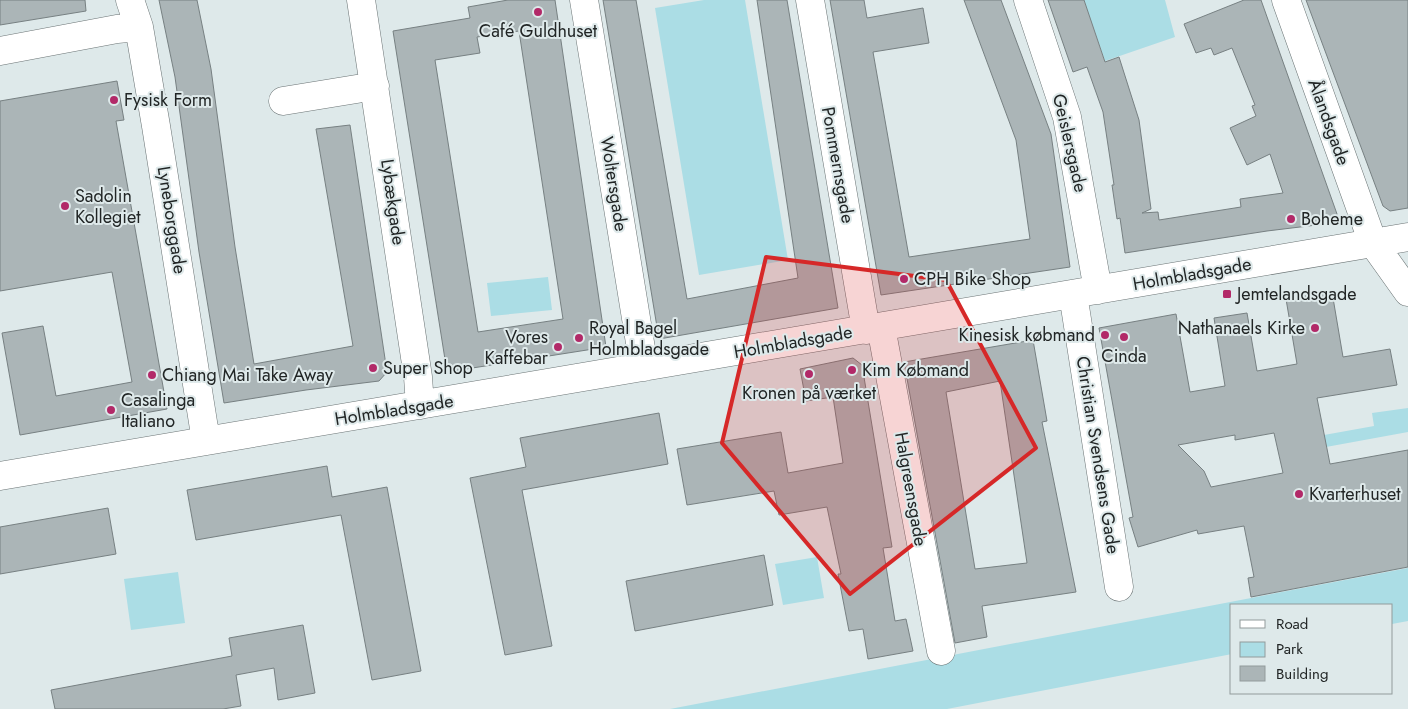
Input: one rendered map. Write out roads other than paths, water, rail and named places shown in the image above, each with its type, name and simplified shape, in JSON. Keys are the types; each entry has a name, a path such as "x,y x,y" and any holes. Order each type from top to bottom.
{"street":[{"name":"Lyneborggade","path":"130,0 139,27 179,261 206,441"},
{"name":"Woltersgade","path":"584,0 644,368"},
{"name":"Pommernsgade","path":"810,0 874,328"},
{"name":"Geislersgade","path":"1028,0 1068,117 1086,292"},
{"name":"Ålandsgade","path":"1286,0 1373,243"},
{"name":"Lybækgade","path":"369,2 375,86 418,377 420,406"},
{"path":"0,50 139,27"},
{"path":"282,101 375,86"},
{"name":"Holmbladsgade","path":"0,476 1408,238"},
{"path":"1373,243 1408,292"},
{"name":"Christian Svendsens Gade","path":"1086,292 1119,587"},
{"name":"Halgreensgade","path":"874,328 941,651"}],"place":[{"name":"Café Guldhuset","path":"538,12"},
{"name":"Fysisk Form","path":"114,100"},
{"name":"Sadolin Kollegiet","path":"65,206"},
{"name":"Boheme","path":"1291,219"},
{"name":"CPH Bike Shop","path":"904,279"},
{"name":"Jemtelandsgade","path":"1227,294"},
{"name":"Nathanaels Kirke","path":"1315,328"},
{"name":"Kinesisk købmand","path":"1105,335"},
{"name":"Cinda","path":"1124,337"},
{"name":"Royal Bagel Holmbladsgade","path":"579,338"},
{"name":"Vores Kaffebar","path":"558,347"},
{"name":"Super Shop","path":"373,368"},
{"name":"Kim Købmand","path":"852,370"},
{"name":"Kronen på værket","path":"809,374"},
{"name":"Chiang Mai Take Away","path":"152,375"},
{"name":"Casalinga Italiano","path":"111,410"},
{"name":"Kvarterhuset","path":"1299,494"}]}
